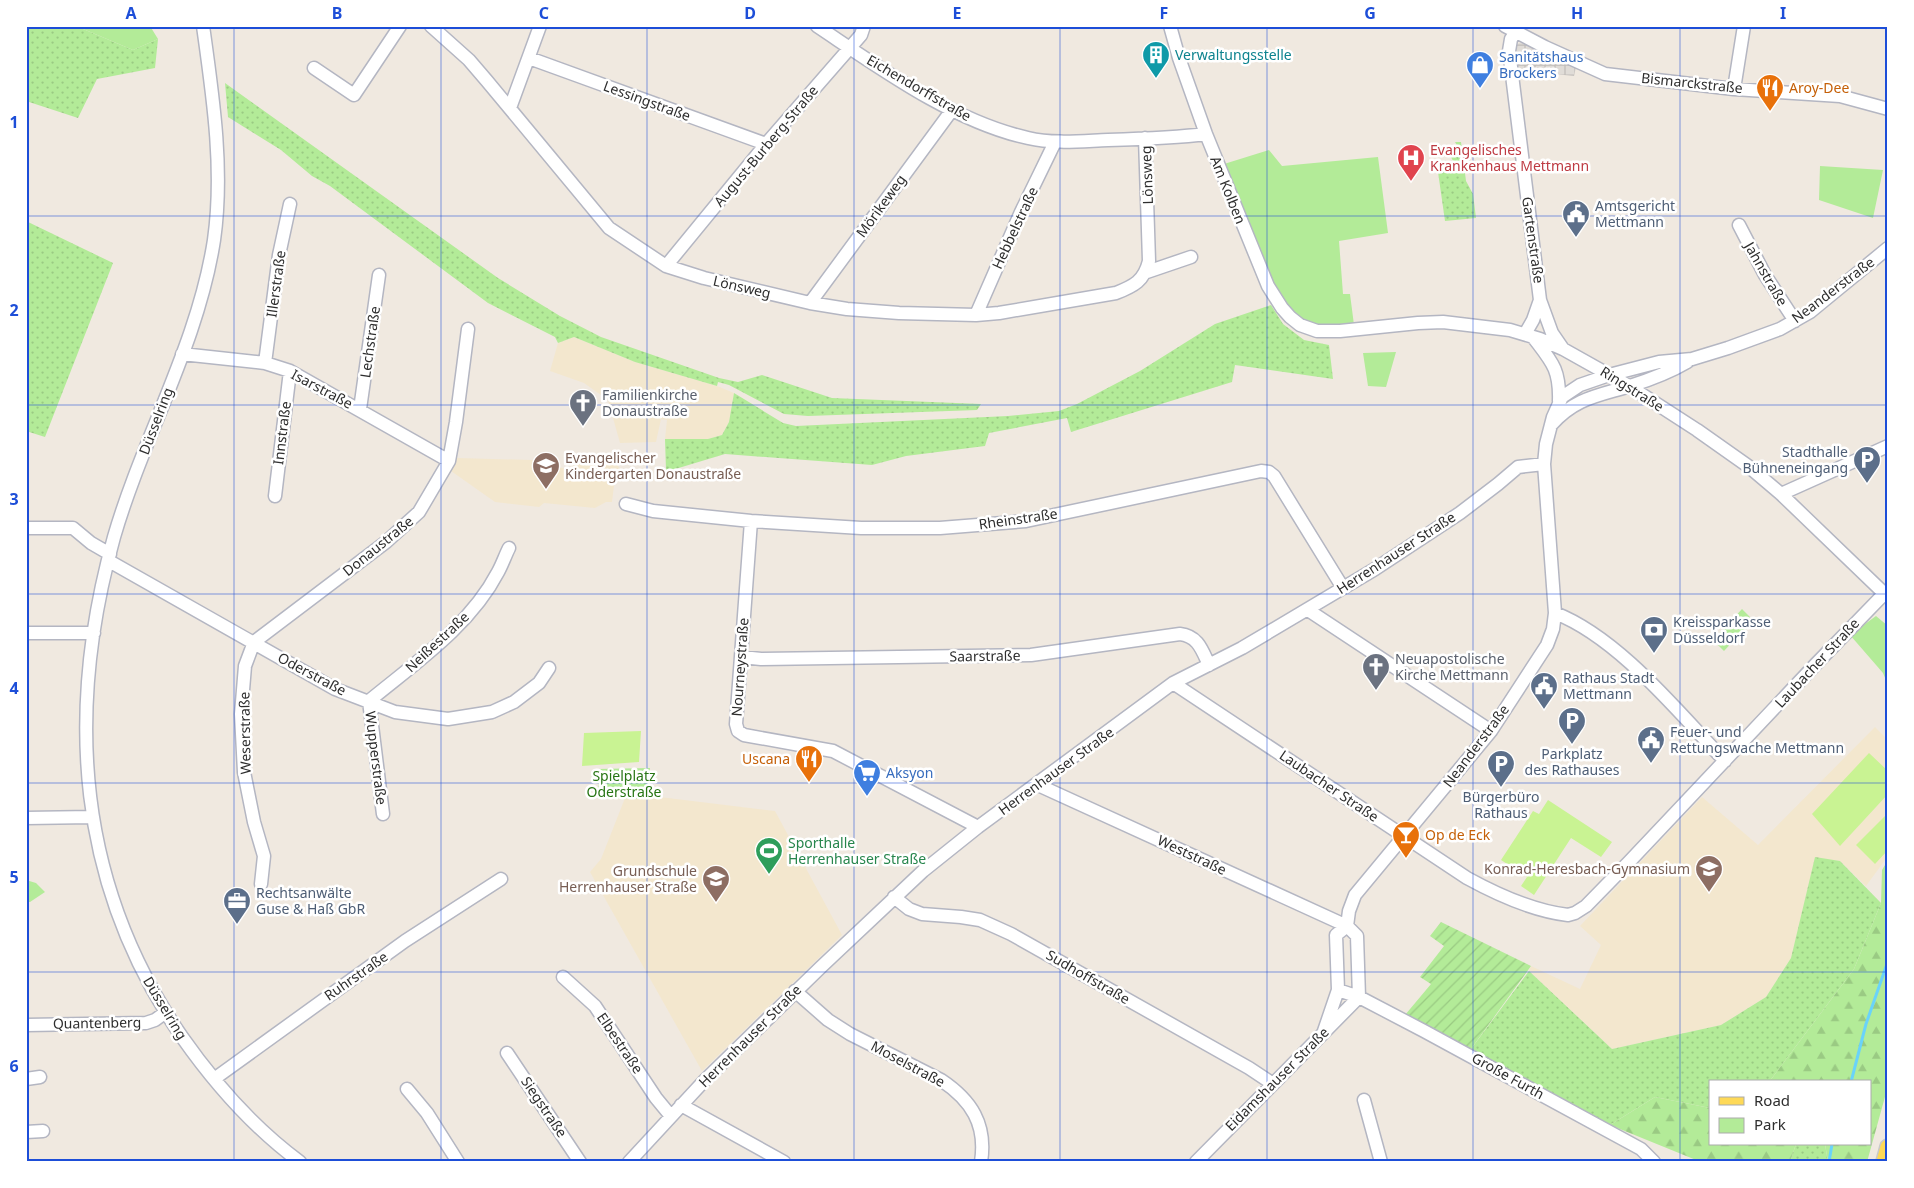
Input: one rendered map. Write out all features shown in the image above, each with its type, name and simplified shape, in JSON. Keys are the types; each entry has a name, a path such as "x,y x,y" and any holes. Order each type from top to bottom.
{"main road":[{"path":"1884,1162 1888,1147"}],"street":[{"name":"Düsselring","path":"203,26 209,68 218,167 214,239 207,276 182,354 142,458 117,530 110,557 94,633 90,671 86,757 92,817 101,862 120,922 138,962 166,1012 195,1056 265,1134 300,1162"},
{"path":"314,68 354,95 400,26"},
{"name":"Lönsweg","path":"431,26 469,60 609,228 666,266 704,278 810,302 847,308 899,313 976,315 999,313 1116,293 1137,282 1146,272 1191,257"},
{"path":"510,108 540,26"},
{"name":"Eichendorffstraße","path":"817,26 849,48 952,110 997,129 1027,138 1055,142 1145,138"},
{"name":"August-Burberg-Straße","path":"666,266 766,144 861,35 864,26"},
{"name":"Am Kolben","path":"1170,26 1179,58 1206,134 1274,296 1282,308 1300,325 1317,331"},
{"path":"1734,89 1744,26"},
{"name":"Bismarckstraße","path":"1510,29 1605,74 1734,89 1840,96 1888,110"},
{"name":"Gartenstraße","path":"1510,29 1509,51 1540,300 1552,333 1563,349"},
{"name":"Lessingstraße","path":"528,58 766,144"},
{"name":"Mörikeweg","path":"810,302 952,110"},
{"name":"Lönsweg","path":"1146,272 1150,253 1145,138 1206,134"},
{"name":"Hebbelstraße","path":"976,315 1021,212 1055,142"},
{"name":"Illerstraße","path":"264,363 279,255 290,204"},
{"name":"Jahnstraße","path":"1739,225 1765,274 1795,321"},
{"name":"Neanderstraße","path":"1550,426 1567,409 1582,400 1658,376 1692,359 1750,341 1795,321 1810,312 1888,248"},
{"name":"Lechstraße","path":"360,409 379,275"},
{"name":"Gartenstraße","path":"1529,335 1540,300"},
{"name":"Ringstraße","path":"1317,331 1340,331 1409,323 1443,322 1487,327 1529,335 1563,349 1629,386 1735,456 1781,494 1886,595"},
{"name":"Donaustraße","path":"254,642 386,542 419,512 449,461 468,329"},
{"path":"1529,335 1556,369 1559,402"},
{"name":"Isarstraße","path":"182,354 264,363 290,371 449,461"},
{"name":"Neanderstraße","path":"1324,1031 1338,990 1336,935 1347,926 1349,911 1355,895 1491,731 1547,645 1553,629 1555,613 1544,464 1550,426 1559,402 1567,392 1574,388 1609,375 1659,362 1692,359"},
{"name":"Innstraße","path":"274,496 290,371"},
{"path":"1781,494 1888,446"},
{"name":"Herrenhauser Straße","path":"628,1162 670,1115 894,897 978,827 1038,785 1173,683 1242,648 1375,569 1460,513 1518,467 1544,464"},
{"name":"Rheinstraße","path":"626,504 653,511 751,521 885,529 940,528 1026,521 1261,471 1269,472 1274,476 1343,588"},
{"name":"Nourneystraße","path":"751,521 736,724 738,731 744,735 833,751 978,827"},
{"name":"Oderstraße","path":"26,528 73,528 110,557 254,642 336,689 394,712 448,720 492,712 514,702 533,688 539,683 549,668"},
{"name":"Neißestraße","path":"369,701 457,627 487,591 499,572 508,548"},
{"name":"Laubacher Straße","path":"1173,683 1467,878 1516,902 1568,914 1575,913 1586,906 1725,762 1815,665 1886,595"},
{"path":"1308,610 1491,731"},
{"path":"1555,613 1589,630 1616,650 1725,762"},
{"path":"26,633 94,633"},
{"name":"Saarstraße","path":"742,657 761,659 1030,655 1180,634 1196,640 1209,665"},
{"name":"Weserstraße","path":"254,642 245,666 242,714 244,772 254,822 264,856 261,884"},
{"name":"Wupperstraße","path":"369,701 383,814"},
{"name":"Weststraße","path":"1038,785 1347,926"},
{"path":"26,818 92,817"},
{"name":"Ruhrstraße","path":"214,1079 405,941 502,879"},
{"name":"Sudhoffstraße","path":"894,897 909,909 922,914 980,920 1011,934 1249,1068 1273,1084"},
{"path":"1347,926 1358,936 1358,997"},
{"name":"Elbestraße","path":"564,977 595,1006 656,1098 670,1115"},
{"name":"Große Furth","path":"1338,990 1358,997 1641,1149 1654,1162"},
{"name":"Moselstraße","path":"795,992 828,1020 850,1034 941,1080 954,1089 969,1104 979,1126 983,1148 980,1162"},
{"name":"Eidamshauser Straße","path":"1196,1162 1358,997"},
{"name":"Quantenberg","path":"26,1026 146,1023 155,1020 166,1012"},
{"name":"Siegstraße","path":"507,1053 580,1162"},
{"path":"26,1079 40,1077"},
{"path":"407,1089 427,1113 458,1162"},
{"path":"1364,1100 1381,1162"},
{"path":"682,1105 784,1162"},
{"path":"26,1132 43,1131"}],"shaded area":[{"path":"1519,43 1525,43 1576,67 1574,76 1515,70 1514,47"},
{"path":"574,337 635,362 717,386 734,393 729,422 722,435 708,439 665,439 667,420 661,419 656,442 620,443 608,400 584,383 550,371 558,343"},
{"name":"Evangelischer Kindergarten Donaustraße","path":"457,458 532,460 566,469 577,464 616,463 623,473 615,478 612,502 606,502 595,508 544,503 539,507 495,502 451,471"},
{"name":"Konrad-Heresbach-Gymnasium","path":"1875,727 1888,740 1888,856 1866,886 1840,861 1815,858 1791,958 1766,997 1721,1025 1612,1049 1529,971 1531,966 1580,989 1601,945 1580,926 1702,797 1758,845"},
{"name":"Grundschule Herrenhauser Straße","path":"627,793 775,811 842,935 702,1071 590,872 601,859"}],"green space":[{"path":"26,26 76,26 133,50 158,39 155,68 97,79 78,118 26,101"},
{"path":"76,26 150,26 158,39 133,50"},
{"path":"225,83 498,278 560,316 601,337 719,378 738,382 762,375 832,398 981,404 977,410 808,416 784,414 729,385 718,382 717,386 635,362 574,337 558,343 555,337 488,303 330,186 312,176 281,150 228,117"},
{"path":"1455,142 1461,142 1466,181 1473,194 1476,218 1445,221 1438,172 1442,168 1441,165 1454,163 1450,155 1459,149"},
{"path":"1269,150 1282,166 1378,157 1388,233 1339,241 1343,294 1350,294 1354,325 1329,326 1310,323 1295,312 1278,294 1224,164"},
{"path":"1820,166 1883,170 1873,218 1819,200"},
{"path":"26,221 113,263 45,437 26,431"},
{"path":"1271,305 1283,324 1304,340 1329,345 1333,379 1235,365 1232,382 1071,432 1067,418 989,433 985,446 906,456 872,465 725,454 672,470 666,470 665,439 708,439 722,435 729,422 734,393 783,423 796,426 1008,416 1059,411 1077,404 1140,371 1215,324"},
{"path":"1396,352 1386,387 1368,386 1363,353"},
{"path":"1742,609 1753,620 1724,651 1713,640"},
{"path":"1876,616 1888,626 1888,685 1883,673 1850,635"},
{"path":"641,731 639,762 582,766 584,733"},
{"path":"1869,753 1888,771 1888,794 1840,846 1812,814"},
{"name":"Spielplatz Oderstraße","path":"650,768 645,799 599,798 598,769"},
{"path":"1548,800 1612,842 1601,857 1571,838 1534,895 1521,886 1527,877 1501,860 1533,811 1539,814"},
{"path":"1888,813 1888,850 1875,864 1856,845"},
{"path":"1815,857 1840,861 1881,903 1854,969 1771,1080 1709,1080 1709,1108 1655,1097 1610,1125 1471,1049 1529,971 1612,1049 1721,1025 1766,997 1791,958"},
{"path":"1888,860 1888,1086 1872,1144 1872,1080 1771,1080 1854,969 1881,903 1882,870"},
{"path":"26,880 36,883 45,892 30,902 26,902"},
{"path":"1441,922 1531,966 1471,1049 1405,1015 1431,984 1420,977 1444,946 1430,936"},
{"path":"1655,1097 1709,1108 1709,1146 1795,1146 1790,1162 1701,1162 1610,1125"},
{"path":"1795,1146 1825,1146 1828,1162 1790,1162"},
{"path":"1825,1146 1871,1146 1867,1162 1828,1162"}],"waterway":[{"path":"1852,1080 1866,1024 1888,961"},
{"path":"1829,1162 1832,1146"}],"place":[{"name":"Verwaltungsstelle","path":"1156,79"},
{"name":"Sanitätshaus Brockers","path":"1480,89"},
{"name":"Aroy-Dee","path":"1770,112"},
{"name":"Evangelisches Krankenhaus Mettmann","path":"1411,182"},
{"name":"Amtsgericht Mettmann","path":"1576,238"},
{"name":"Familienkirche Donaustraße","path":"583,427"},
{"name":"Stadthalle Bühneneingang","path":"1867,484"},
{"name":"Evangelischer Kindergarten Donaustraße","path":"546,490"},
{"name":"Kreissparkasse Düsseldorf","path":"1654,654"},
{"name":"Neuapostolische Kirche Mettmann","path":"1376,691"},
{"name":"Rathaus Stadt Mettmann","path":"1544,710"},
{"name":"Parkplatz des Rathauses","path":"1572,745"},
{"name":"Feuer- und Rettungswache Mettmann","path":"1651,764"},
{"name":"Uscana","path":"809,783"},
{"name":"Bürgerbüro Rathaus","path":"1501,788"},
{"name":"Aksyon","path":"867,797"},
{"name":"Op de Eck","path":"1406,859"},
{"name":"Sporthalle Herrenhauser Straße","path":"769,875"},
{"name":"Konrad-Heresbach-Gymnasium","path":"1709,893"},
{"name":"Grundschule Herrenhauser Straße","path":"716,903"},
{"name":"Rechtsanwälte Guse & Haß GbR","path":"237,925"}]}
